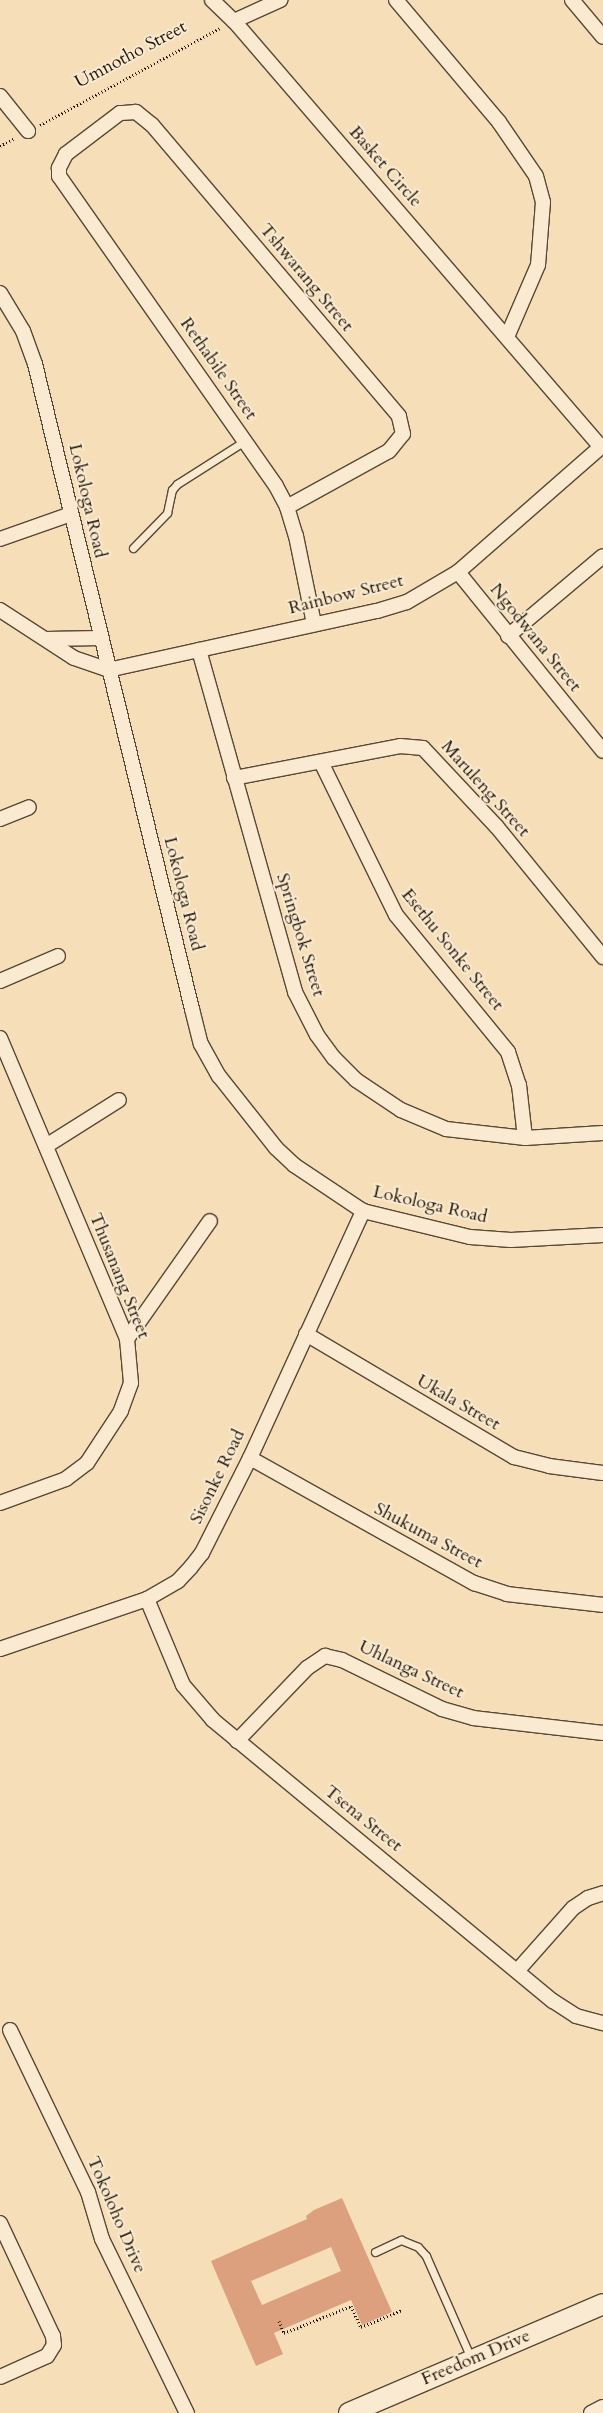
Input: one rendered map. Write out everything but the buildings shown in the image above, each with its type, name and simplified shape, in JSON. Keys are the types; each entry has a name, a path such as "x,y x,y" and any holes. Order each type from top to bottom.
{"street":[{"name":"Basket Circle","path":"212,0 234,21 602,446"},
{"path":"234,21 280,0"},
{"path":"396,0 499,122 536,176 543,202 538,265 507,337"},
{"path":"572,0 603,37"},
{"path":"0,96 28,131"},
{"name":"Tshwarang Street","path":"66,154 120,113 136,112 144,117 398,416 403,434 389,451 287,507"},
{"name":"Rethabile Street","path":"66,154 59,168 64,185 246,440 287,507 314,624"},
{"name":"Lokologa Road","path":"0,293 23,331 35,364 108,670 201,1044 219,1076 276,1148 294,1166 363,1211 470,1237 511,1240 603,1235"},
{"name":"Rainbow Street","path":"108,670 407,602 458,572 602,446"},
{"path":"0,539 71,514"},
{"path":"508,636 603,556"},
{"name":"Ngodwana Street","path":"458,572 603,751"},
{"path":"0,610 74,658 108,670"},
{"path":"46,639 101,638"},
{"name":"Springbok Street","path":"199,650 295,992 317,1035 334,1058 379,1097 422,1120 474,1134 525,1138 603,1133"},
{"name":"Maruleng Street","path":"234,778 400,746 423,748 496,827 603,957"},
{"name":"Esethu Sonke Street","path":"321,762 396,915 508,1052 519,1085 525,1138"},
{"path":"0,819 29,807"},
{"path":"0,980 58,956"},
{"name":"Thusanang Street","path":"0,1038 127,1339 130,1383 122,1411 101,1446 87,1463 66,1479 0,1503"},
{"path":"46,1146 119,1100"},
{"name":"Sisonke Road","path":"0,1649 147,1599 178,1581 202,1553 250,1458 363,1211"},
{"path":"127,1339 210,1221"},
{"name":"Ukala Street","path":"306,1334 514,1457 539,1464 603,1473"},
{"name":"Shukuma Street","path":"250,1458 474,1583 507,1594 603,1605"},
{"name":"Tsena Street","path":"147,1599 183,1685 197,1704 237,1741 560,2006 576,2016 603,2023"},
{"name":"Uhlanga Street","path":"237,1741 307,1668 325,1656 342,1660 442,1709 473,1718 603,1733"},
{"path":"518,1970 573,1908 588,1898 603,1893"},
{"name":"Tokoloho Drive","path":"10,2030 88,2192 102,2239 187,2413"},
{"path":"0,2377 47,2356 54,2345 53,2336 2,2231"},
{"name":"Freedom Drive","path":"350,2413 603,2304"},
{"path":"591,2413 603,2407"}],"lane":[{"path":"133,548 167,513 172,490 177,484 246,440"},
{"path":"375,2252 401,2240 418,2247 426,2256 472,2360"}],"path":[{"name":"Umnotho Street","path":"0,146 234,21"},
{"path":"279,2322 284,2333 351,2306 360,2327 402,2310"}]}
